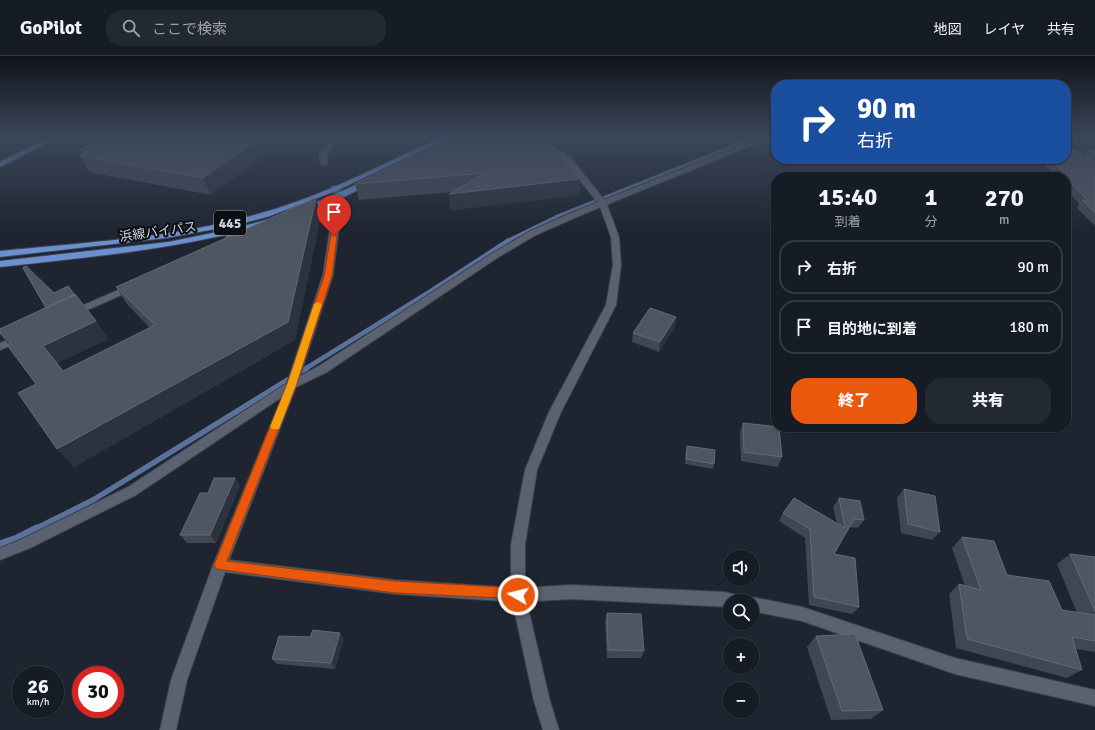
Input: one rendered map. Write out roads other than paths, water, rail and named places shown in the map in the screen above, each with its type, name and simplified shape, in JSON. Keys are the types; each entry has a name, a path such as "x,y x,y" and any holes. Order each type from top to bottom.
{"highway":[{"name":"浜線バイパス","path":"337,192 382,169"},
{"name":"浜線バイパス","path":"0,264 166,245 211,237 231,227 263,215 337,192 393,172"},
{"name":"浜線バイパス","path":"0,254 231,227"}],"street":[{"path":"552,730 542,701 518,595 518,545 531,470 555,412 611,305 616,265 615,237 603,204 576,169"},
{"path":"0,554 24,544 132,491 292,385 323,369 494,256 533,234 689,169"},
{"path":"168,730 179,680 220,565 292,385 328,276 337,192"},
{"path":"211,252 225,245 231,227"},
{"path":"66,315 139,284"},
{"path":"0,347 27,334"},
{"path":"220,565 395,587 518,595 572,592 723,598"},
{"path":"759,605 802,614 955,666 1095,698"}],"waterway":[{"path":"509,240 556,217 675,169"},
{"path":"305,369 431,291 509,240"},
{"path":"0,544 17,538 93,500 307,368"}]}
